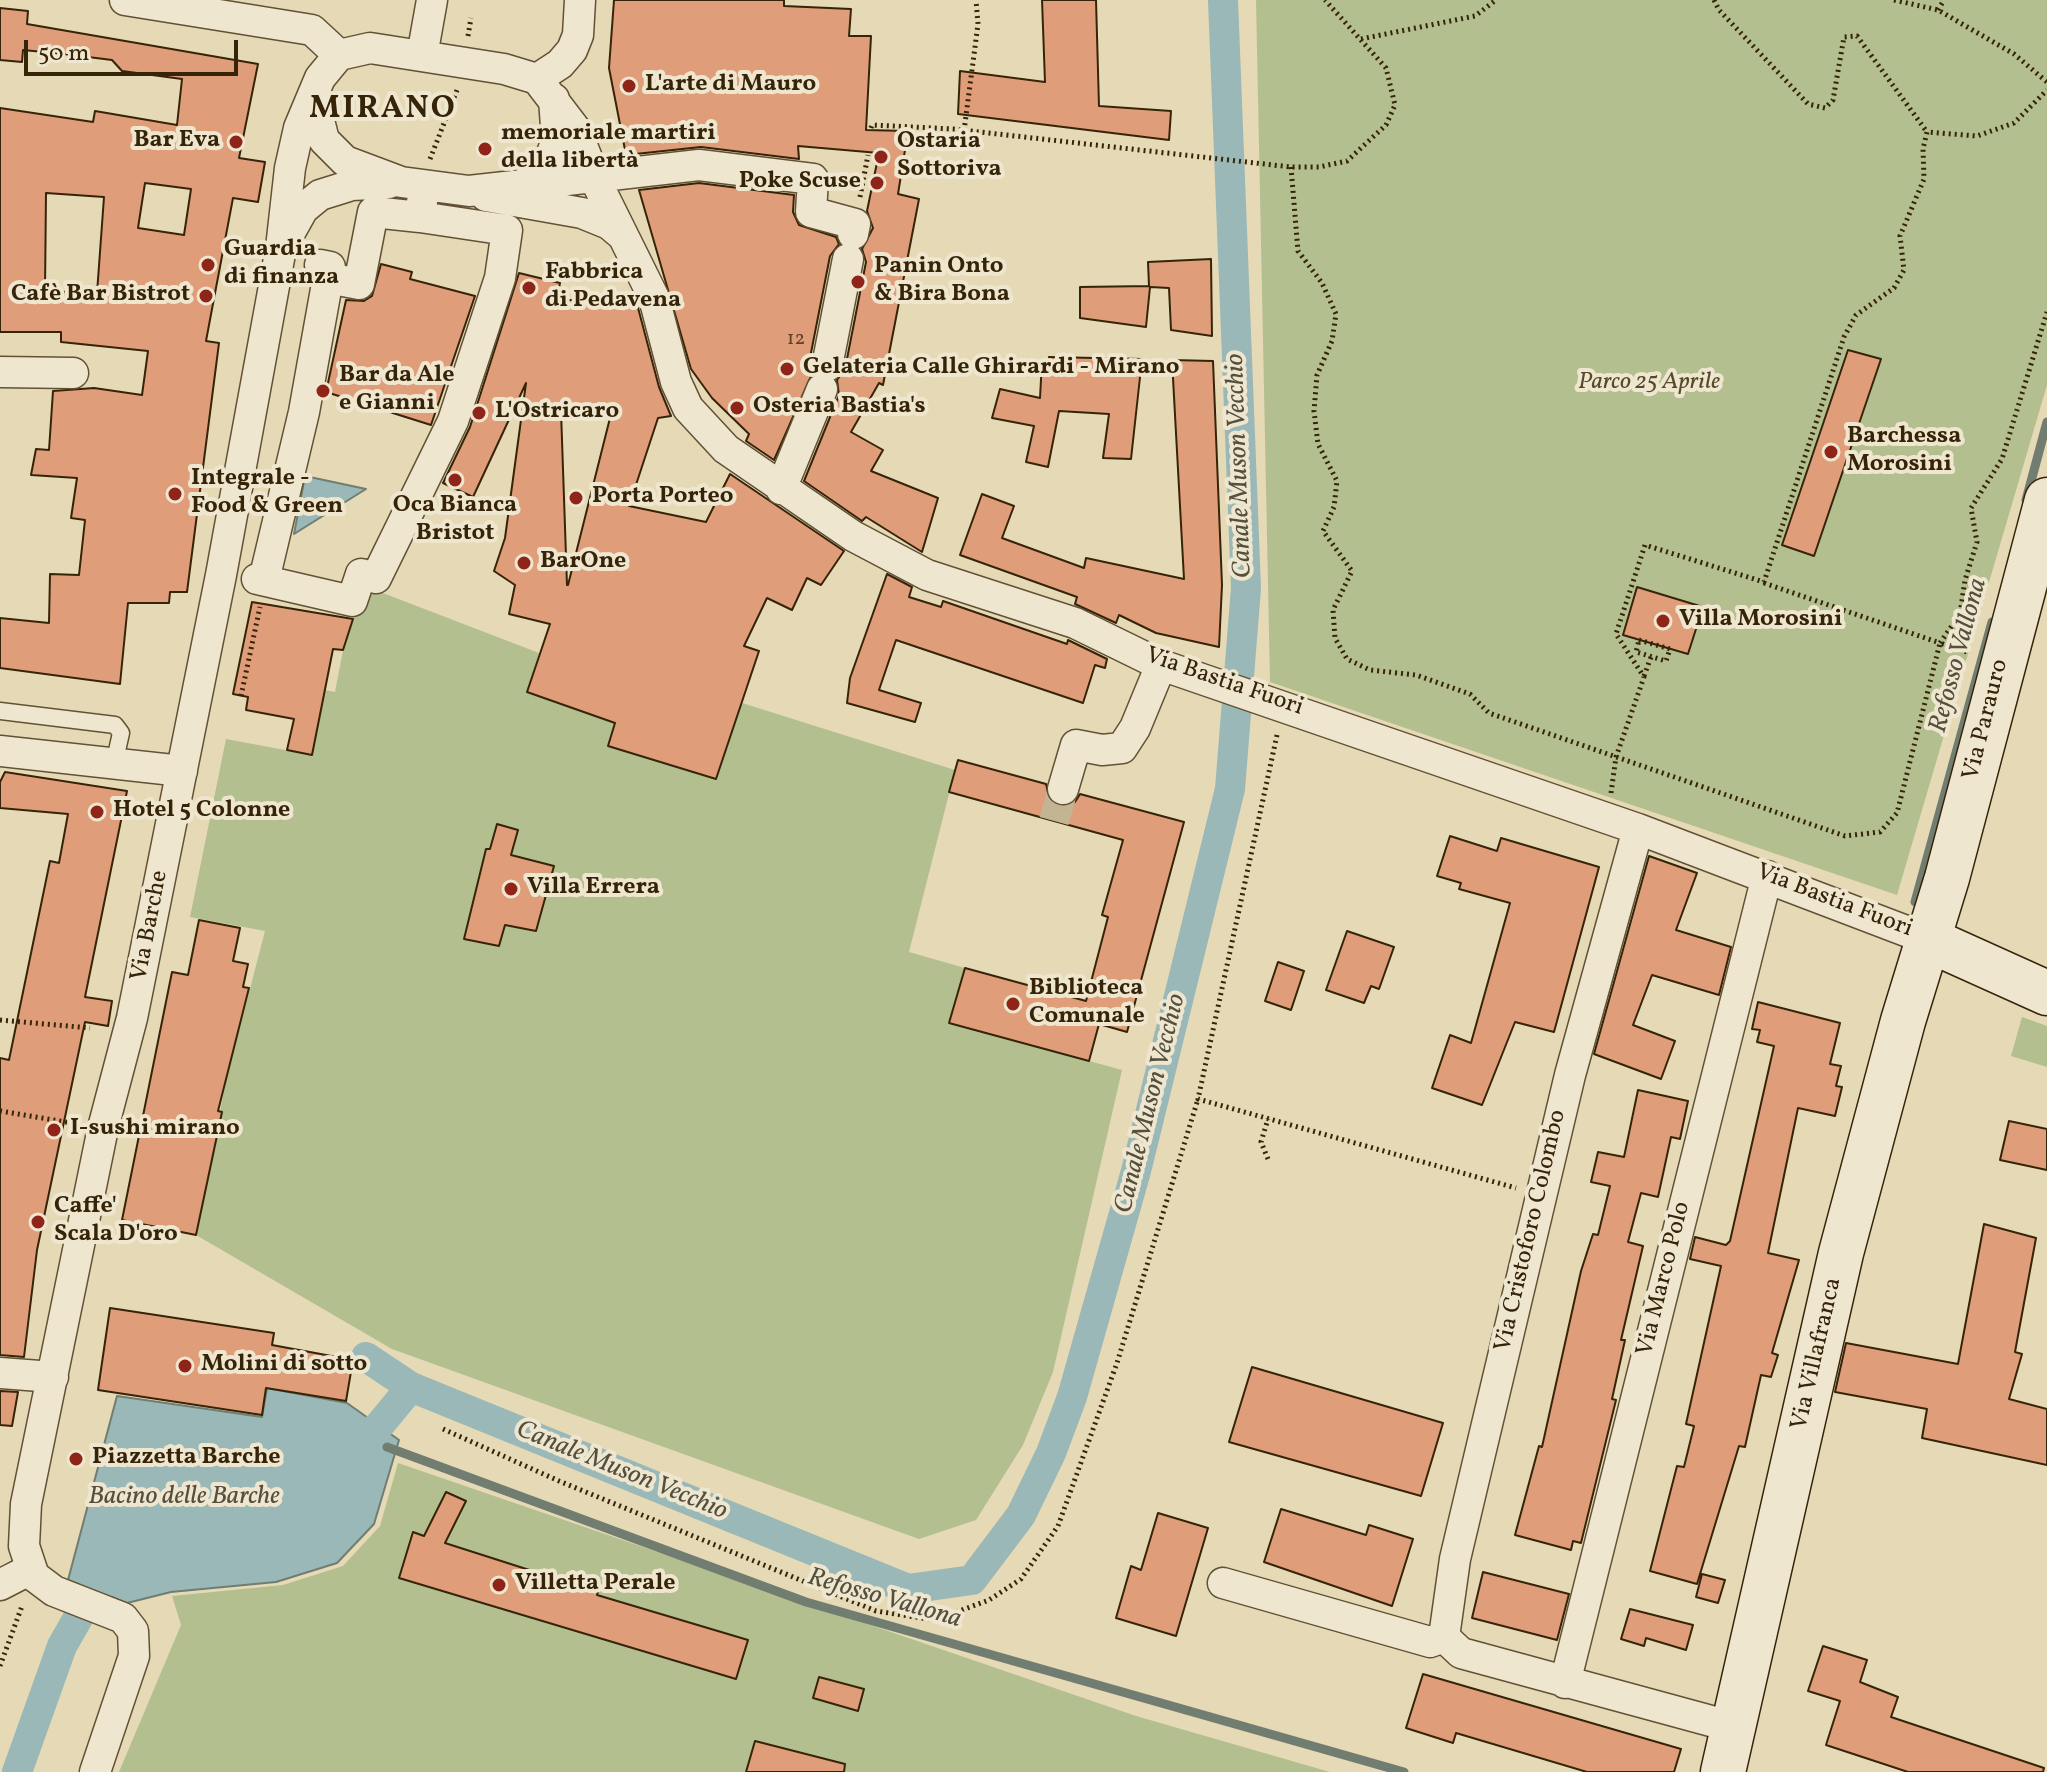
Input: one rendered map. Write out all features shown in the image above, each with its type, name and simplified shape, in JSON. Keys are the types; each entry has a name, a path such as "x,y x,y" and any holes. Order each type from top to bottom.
{"main road":[{"name":"Via Parauro","path":"1927,939 1947,878 2047,500"},
{"path":"1927,939 2047,993"},
{"name":"Via Villafranca","path":"1723,1772 1841,1253 1927,939"}],"street":[{"path":"125,0 312,30 339,55 370,48 504,69 545,88"},
{"path":"422,56 432,0"},
{"path":"523,185 548,164 553,154 557,140 545,88 572,50 578,35 580,0"},
{"name":"Via Barche","path":"27,1586 24,1546 26,1504 103,1128 132,1018 182,771 281,248 290,168 299,128 320,78 339,55"},
{"name":"Via Bastia Fuori","path":"545,88 576,130 595,179 654,298 676,382 688,408 726,449 853,536 927,575 1075,623 1161,665 1216,683 1276,715 1605,817 1927,939"},
{"path":"313,97 320,131 334,153 359,167 418,192 498,229 507,230 500,278 484,333 439,452 376,578 361,574 352,601 260,588 304,412 324,272 359,284 373,212 418,192 469,191 595,179 640,169 699,165 813,179 811,212 852,239 824,378 781,489"},
{"name":"Via Barche","path":"281,248 303,209 320,195 352,185 418,192"},
{"path":"469,191 525,206 582,213 609,224 622,236"},
{"path":"0,372 73,373"},
{"path":"1063,789 1076,745 1102,750 1122,748 1135,728 1161,665"},
{"path":"0,751 182,771"},
{"name":"Via Cristoforo Colombo","path":"1444,1637 1455,1559 1570,1075 1638,829"},
{"name":"Via Marco Polo","path":"1565,1683 1767,876"},
{"path":"0,1373 53,1377"},
{"path":"1223,1583 1430,1642 1444,1637 1461,1653 1733,1727"},
{"path":"27,1586 123,1618 133,1631 134,1656 95,1772"}],"lane":[{"path":"0,711 115,725 121,733 114,764"}],"path":[{"path":"964,131 978,24 976,0"},
{"path":"871,128 872,125 964,131 1291,167 1319,167 1347,161 1386,125 1395,105 1393,86 1386,68 1325,0"},
{"path":"1361,39 1475,16 1496,0"},
{"path":"1714,0 1719,10 1808,104 1825,108 1833,100 1844,37 1857,36 1927,132 1977,136 2014,123 2047,90"},
{"path":"1894,0 1938,10 2014,54 2047,82"},
{"path":"1938,10 1944,2"},
{"path":"418,192 460,81"},
{"path":"1764,582 1844,337 1856,315 1894,288 1904,270 1900,236 1924,179 1923,149 1927,132"},
{"path":"852,239 868,155"},
{"path":"1291,167 1298,251 1322,283 1336,314 1332,341 1317,375 1314,411 1318,444 1337,481 1334,507 1323,531 1352,571 1333,610 1335,638 1347,659 1370,670 1416,675 1470,694 1489,713 1845,836 1880,832 1897,813 1940,643 1960,614 1965,580 1977,542 1971,508 2002,459 2047,312"},
{"path":"1644,677 1616,634 1645,545 1764,582 1976,655"},
{"path":"241,696 260,588"},
{"path":"1639,640 1670,649 1666,661 1651,657 1636,652 1639,640"},
{"path":"1605,817 1616,757 1651,657"},
{"path":"443,1429 559,1481 876,1611 935,1620 989,1600 1021,1579 1058,1526 1117,1363 1198,1099 1276,715"},
{"path":"0,1020 90,1028"},
{"path":"1198,1099 1518,1189"},
{"path":"0,1111 103,1128"},
{"path":"1268,1119 1261,1142 1268,1159"},
{"path":"0,1666 27,1586"}],"green space":[{"name":"Parco 25 Aprile","path":"1256,0 2047,0 2047,385 1897,895 1270,682"},
{"path":"362,585 539,653 527,692 615,723 608,745 739,702 955,770 909,952 965,968 950,1023 1122,1070 1053,1372 1023,1445 976,1520 919,1539 392,1349 196,1235 226,1081 265,931 190,917 226,739 312,755 325,690 335,692 347,630 350,630"},
{"path":"2022,1017 2047,1026 2047,1067 2011,1056"},
{"path":"398,1463 1136,1716 1330,1772 119,1772 181,1625 172,1596 283,1585 343,1566 380,1526"}],"water":[{"path":"305,476 366,489 294,534"},
{"name":"Bacino delle Barche","path":"267,1388 347,1403 399,1440 374,1524 337,1563 276,1582 171,1592 127,1603 68,1580 117,1396 262,1417"}],"building":[{"path":"614,0 784,0 784,6 851,9 849,36 871,36 866,130 908,131 898,194 919,199 883,385 879,383 851,432 883,450 871,471 938,498 922,552 866,517 862,521 804,481 839,395 837,380 845,369 866,262 862,249 873,228 867,211 879,153 798,146 799,159 701,147 626,155 609,68"},
{"path":"1042,0 1096,0 1099,106 1171,111 1169,140 958,114 960,71 1045,82"},
{"path":"0,8 28,11 27,24 258,64 239,158 265,162 258,202 233,198 206,341 219,343 187,592 170,592 169,603 128,603 120,684 0,668 0,618 49,623 50,574 79,575 85,520 71,518 77,478 31,475 36,449 49,450 53,391 94,388 142,395 148,351 61,342 61,332 0,332 0,108 93,122 95,111 177,125 182,79 122,71 112,60 64,54 23,50 22,62 0,60","holes":["145,183 191,189 184,235 138,228","46,193 104,197 97,293 45,291"]},
{"path":"699,183 794,195 793,212 799,225 836,237 839,244 830,256 809,363 812,374 774,460 746,441 749,434 712,398 691,369 639,190"},
{"path":"1211,259 1212,336 1171,330 1169,288 1150,287 1146,327 1080,318 1080,287 1149,286 1148,262"},
{"path":"381,264 412,272 410,279 475,296 431,425 326,392 346,300 364,301 372,296"},
{"path":"519,273 560,283 556,301 633,296 659,387 671,416 658,418 629,506 706,522 730,474 844,551 821,585 807,578 792,610 767,598 744,646 759,651 716,779 608,746 615,723 527,692 550,624 509,614 515,585 494,571 505,538 526,383 473,497 443,483 470,427","holes":["561,411 611,414 568,585 567,585"]},
{"name":"Barchessa Morosini","path":"1848,350 1881,359 1814,556 1782,545"},
{"path":"1049,357 1142,359 1131,459 1103,458 1109,414 1059,411 1048,467 1026,462 1034,426 992,418 1000,389 1040,398 1042,361 1049,362"},
{"path":"1172,360 1213,361 1222,585 1219,647 1156,633 1119,615 1116,623 1075,604 1077,597 960,555 982,494 1014,506 1002,538 1084,568 1086,558 1184,579"},
{"path":"887,574 912,587 909,597 941,607 943,601 1067,644 1068,640 1107,659 1105,668 1095,665 1083,703 896,640 879,690 921,703 915,722 847,703 850,678"},
{"name":"Villa Morosini","path":"1637,587 1703,607 1688,654 1623,635"},
{"path":"252,602 353,619 343,650 333,649 312,755 287,750 294,719 246,710 248,697 233,694"},
{"path":"958,760 1046,784 1050,801 1059,806 1075,802 1080,794 1184,822 1127,1032 1099,1024 1089,1061 949,1023 965,968 1086,1001 1108,917 1102,915 1123,840 949,792"},
{"path":"5,772 127,791 85,997 112,1001 108,1026 85,1022 37,1250 24,1357 0,1355 0,1058 9,1060 50,861 59,863 68,814 0,808 0,782"},
{"name":"Villa Errera","path":"497,824 518,830 511,855 554,866 536,931 505,925 499,946 464,939 486,849 490,849"},
{"path":"1450,836 1497,851 1501,838 1599,867 1554,1032 1515,1022 1482,1105 1432,1088 1450,1035 1471,1043 1510,903 1459,889 1461,883 1437,876"},
{"path":"1649,856 1697,873 1676,930 1731,947 1719,995 1652,975 1633,1025 1675,1041 1661,1079 1594,1054"},
{"path":"199,920 240,928 233,961 248,964 243,987 249,988 218,1111 222,1112 196,1235 122,1220 172,972 188,975"},
{"path":"1347,931 1394,947 1379,989 1371,986 1364,1003 1326,990"},
{"path":"1278,962 1304,971 1291,1010 1265,1001"},
{"path":"1758,1002 1840,1023 1830,1064 1841,1066 1836,1086 1842,1087 1835,1116 1798,1108 1768,1253 1799,1260 1772,1353 1778,1355 1771,1377 1761,1375 1745,1447 1739,1446 1697,1584 1650,1571 1677,1466 1684,1467 1694,1426 1686,1424 1721,1266 1690,1259 1695,1237 1726,1245 1730,1241 1774,1046 1757,1042 1760,1030 1752,1029"},
{"path":"1638,1090 1688,1101 1680,1139 1671,1137 1658,1197 1641,1193 1628,1242 1643,1246 1621,1340 1625,1340 1612,1399 1616,1400 1581,1543 1573,1541 1571,1550 1515,1535 1539,1446 1542,1447 1581,1271 1593,1234 1598,1235 1610,1186 1591,1182 1598,1152 1624,1157"},
{"path":"2009,1121 2047,1129 2047,1170 2000,1160"},
{"path":"1984,1224 2036,1238 2015,1352 2022,1354 2009,1399 2047,1409 2047,1465 1922,1438 1927,1409 1835,1392 1846,1343 1958,1364"},
{"name":"Molini di sotto","path":"110,1308 274,1333 272,1345 353,1360 346,1401 266,1388 262,1415 98,1390"},
{"path":"1252,1367 1443,1423 1421,1496 1229,1442"},
{"path":"0,1391 18,1392 12,1426 0,1425"},
{"path":"446,1492 466,1501 445,1543 598,1592 597,1595 748,1640 736,1679 399,1578 413,1532 424,1536"},
{"path":"1281,1509 1366,1535 1369,1525 1413,1539 1392,1606 1264,1562"},
{"path":"1158,1513 1208,1528 1176,1636 1116,1618 1131,1566 1141,1570"},
{"path":"1483,1572 1569,1594 1557,1640 1472,1618"},
{"path":"1702,1574 1725,1580 1718,1603 1696,1597"},
{"path":"1630,1609 1693,1625 1686,1650 1646,1638 1644,1646 1621,1639"},
{"path":"1823,1646 1867,1660 1860,1682 1898,1697 1891,1717 2044,1768 2043,1772 1908,1772 1826,1745 1840,1701 1808,1691"},
{"path":"1423,1674 1681,1749 1674,1772 1587,1772 1456,1733 1453,1743 1406,1728"},
{"path":"819,1677 864,1689 858,1711 813,1698"},
{"path":"755,1741 845,1764 844,1772 746,1772"}],"waterway":[{"name":"Canale Muson Vecchio","path":"366,1357 411,1387 908,1589 972,1580 1021,1515 1051,1453 1072,1397 1136,1171 1230,789 1246,588 1223,0"},
{"name":"Refosso Vallona","path":"2026,500 2047,422"},
{"name":"Refosso Vallona","path":"1915,902 1992,622"},
{"path":"344,1448 378,1427 411,1387"},
{"name":"Refosso Vallona","path":"387,1447 806,1602 1404,1772"},
{"path":"17,1772 62,1646 94,1590 101,1586"}],"tunnel":[{"path":"1054,821 1063,789"}],"place":[{"name":"L'arte di Mauro","path":"629,86"},
{"name":"Bar Eva","path":"236,142"},
{"name":"memoriale martiri della libertà","path":"485,149"},
{"name":"Ostaria Sottoriva","path":"881,157"},
{"name":"Poke Scuse","path":"877,183"},
{"name":"Guardia di finanza","path":"208,265"},
{"name":"Panin Onto & Bira Bona","path":"858,282"},
{"name":"Fabbrica di Pedavena","path":"529,288"},
{"name":"Cafè Bar Bistrot","path":"206,296"},
{"name":"Gelateria Calle Ghirardi - Mirano","path":"787,369"},
{"name":"Bar da Ale e Gianni","path":"323,391"},
{"name":"Osteria Bastia's","path":"737,408"},
{"name":"L'Ostricaro","path":"479,413"},
{"name":"Barchessa Morosini","path":"1831,452"},
{"name":"Oca Bianca Bristot","path":"455,480"},
{"name":"Integrale - Food & Green","path":"175,494"},
{"name":"Porta Porteo","path":"576,498"},
{"name":"BarOne","path":"524,563"},
{"name":"Villa Morosini","path":"1663,621"},
{"name":"Hotel 5 Colonne","path":"97,812"},
{"name":"Villa Errera","path":"511,889"},
{"name":"Biblioteca Comunale","path":"1013,1004"},
{"name":"I-sushi mirano","path":"54,1130"},
{"name":"Caffe' Scala D'oro","path":"38,1222"},
{"name":"Molini di sotto","path":"185,1366"},
{"name":"Piazzetta Barche","path":"76,1459"},
{"name":"Villetta Perale","path":"499,1585"}],"district":[{"name":"MIRANO","path":"383,111"}]}
